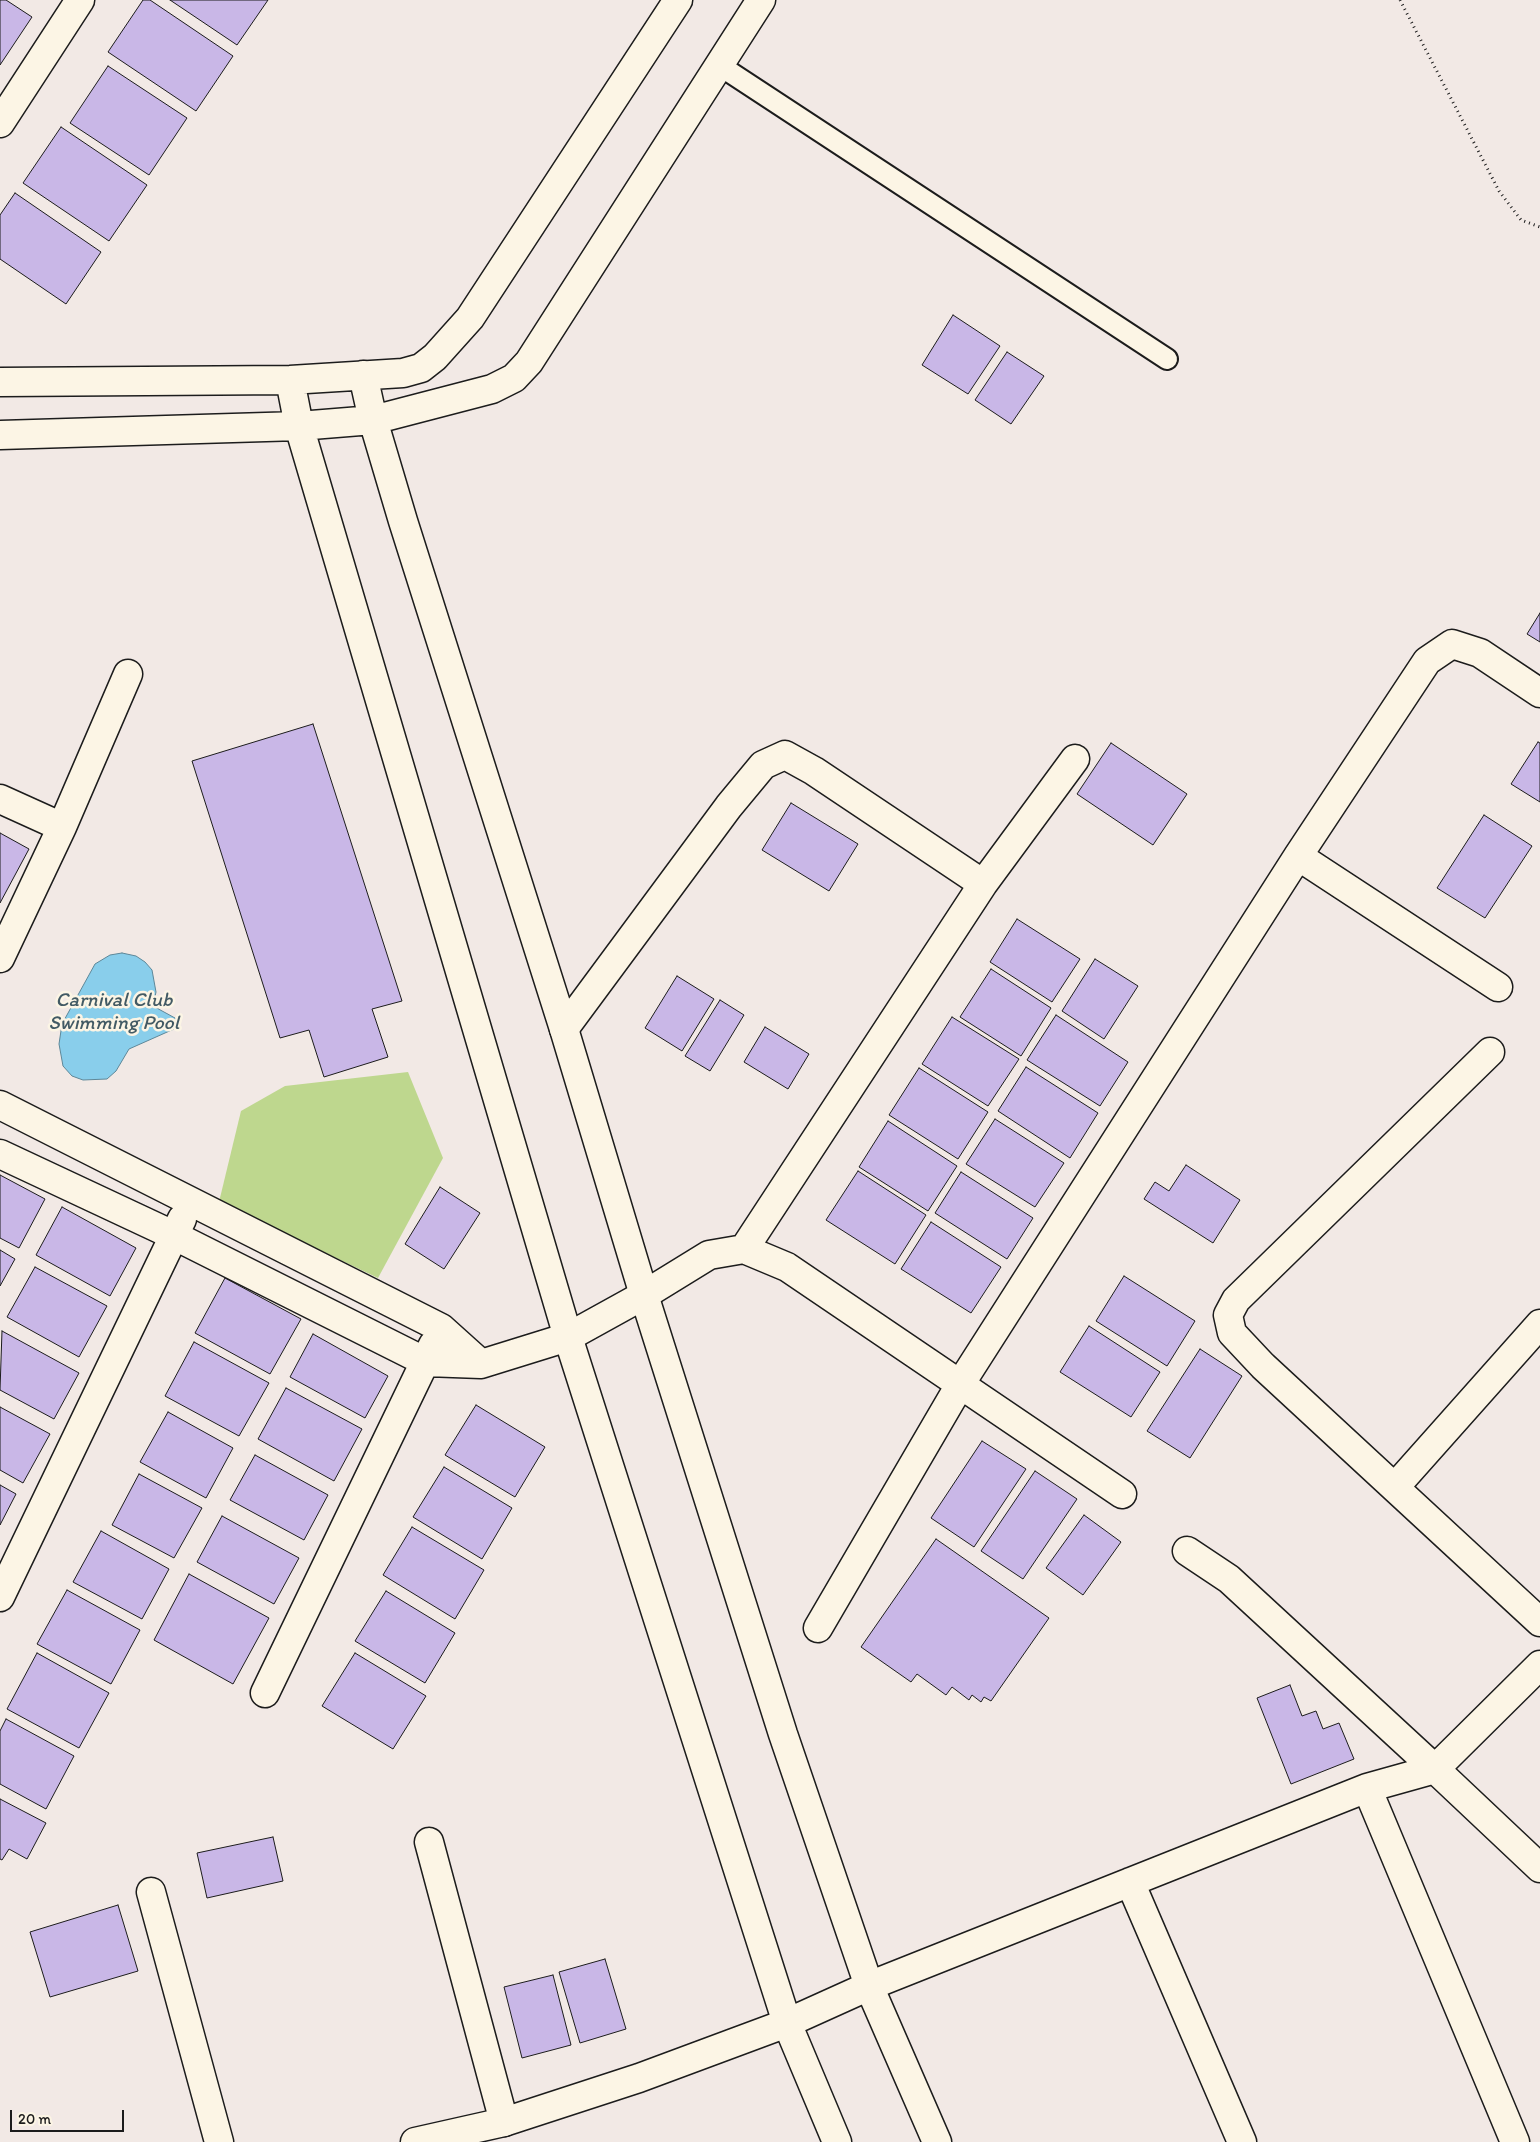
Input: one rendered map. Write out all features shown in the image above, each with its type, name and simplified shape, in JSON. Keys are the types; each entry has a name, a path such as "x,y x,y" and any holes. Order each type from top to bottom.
{"street":[{"path":"0,123 80,0"},
{"path":"0,382 290,380 404,373 421,368 435,357 470,318 678,0"},
{"path":"0,435 299,426 373,420 492,389 514,378 529,362 761,0"},
{"path":"363,375 373,420 406,530 564,1029 644,1295 783,1734 869,1986 937,2142"},
{"path":"290,380 299,426 568,1337 787,2023 837,2142"},
{"path":"818,1628 961,1384 1298,856 1427,661 1452,644 1480,653 1540,693"},
{"path":"0,958 62,827 128,674"},
{"path":"564,1029 729,806 763,764 785,755 814,771 983,884"},
{"path":"744,1249 983,884 1075,759"},
{"path":"0,799 62,827"},
{"path":"1298,856 1498,987"},
{"path":"1490,1052 1236,1300 1228,1315 1232,1334 1263,1366 1540,1622"},
{"path":"0,1105 441,1328 480,1364"},
{"path":"0,1154 173,1235 426,1362 480,1364 568,1337 644,1295 709,1255 744,1249 787,1267 1122,1494"},
{"path":"0,1597 190,1202"},
{"path":"1395,1486 1540,1324"},
{"path":"265,1693 441,1328"},
{"path":"1187,1551 1229,1579 1540,1868"},
{"path":"415,2142 504,2122 639,2078 787,2023 869,1986 1367,1788 1435,1769 1540,1666"},
{"path":"1367,1788 1514,2142"},
{"path":"428,1842 504,2122"},
{"path":"1130,1882 1242,2142"},
{"path":"151,1892 219,2142"}],"lane":[{"path":"719,65 1167,359"}],"path":[{"path":"1400,0 1499,191 1521,220 1540,227"}],"green space":[{"path":"408,1072 443,1158 378,1278 219,1202 241,1111 285,1086"}],"water":[{"name":"Carnival Club Swimming Pool","path":"122,953 136,956 152,970 156,992 153,1006 175,1018 178,1025 174,1029 129,1049 116,1071 107,1079 83,1080 72,1076 63,1066 59,1044 62,1024 95,964 110,955"}],"building":[{"path":"0,0 6,0 32,17 0,65"},
{"path":"143,0 150,0 233,56 196,111 108,52"},
{"path":"170,0 268,0 237,45"},
{"path":"108,66 187,118 149,175 70,123"},
{"path":"61,127 147,185 109,241 23,183"},
{"path":"15,193 101,252 66,304 0,259 0,215"},
{"path":"953,315 1000,346 968,394 922,365"},
{"path":"1007,352 1044,376 1011,424 975,400"},
{"path":"1540,613 1540,642 1527,634"},
{"path":"313,724 402,1001 372,1009 388,1057 324,1077 309,1030 280,1038 192,761"},
{"path":"1538,742 1540,743 1540,802 1511,784"},
{"path":"1111,743 1187,794 1153,845 1077,794"},
{"path":"791,803 858,844 829,891 762,850"},
{"path":"1484,815 1532,846 1485,918 1437,888"},
{"path":"0,833 29,849 0,903"},
{"path":"1017,919 1080,959 1052,1002 990,962"},
{"path":"1095,959 1138,986 1104,1039 1062,1011"},
{"path":"991,969 1051,1008 1021,1056 960,1017"},
{"path":"677,976 714,999 682,1051 645,1028"},
{"path":"720,1000 744,1015 710,1071 685,1056"},
{"path":"1056,1015 1128,1062 1100,1106 1027,1060"},
{"path":"952,1017 1019,1059 988,1106 922,1064"},
{"path":"765,1027 809,1054 788,1089 744,1062"},
{"path":"1026,1067 1098,1113 1070,1158 998,1111"},
{"path":"919,1068 988,1112 958,1159 889,1115"},
{"path":"995,1119 1064,1163 1035,1207 966,1164"},
{"path":"888,1121 957,1166 928,1211 859,1167"},
{"path":"1186,1165 1240,1200 1213,1243 1144,1199 1155,1182 1169,1191"},
{"path":"858,1171 926,1215 895,1264 826,1220"},
{"path":"961,1172 1033,1218 1007,1259 935,1213"},
{"path":"0,1175 45,1199 19,1248 0,1238"},
{"path":"440,1187 480,1213 444,1269 405,1244"},
{"path":"62,1207 136,1248 110,1296 36,1255"},
{"path":"931,1222 1001,1267 971,1313 901,1269"},
{"path":"0,1250 15,1259 0,1286"},
{"path":"35,1267 107,1306 79,1357 7,1317"},
{"path":"1124,1276 1195,1321 1167,1366 1096,1321"},
{"path":"225,1278 301,1319 270,1374 195,1333"},
{"path":"1089,1326 1160,1372 1131,1417 1060,1372"},
{"path":"2,1331 79,1373 54,1419 0,1390"},
{"path":"313,1334 388,1376 365,1418 290,1377"},
{"path":"194,1342 269,1383 239,1436 165,1396"},
{"path":"1200,1349 1242,1376 1190,1458 1147,1431"},
{"path":"286,1388 362,1429 334,1481 258,1439"},
{"path":"476,1405 545,1447 515,1497 445,1455"},
{"path":"0,1407 50,1434 23,1483 0,1470"},
{"path":"168,1412 233,1448 206,1498 140,1462"},
{"path":"982,1441 1026,1469 974,1547 931,1518"},
{"path":"255,1455 328,1495 304,1540 230,1500"},
{"path":"444,1467 512,1508 482,1559 413,1517"},
{"path":"1035,1471 1077,1499 1023,1579 981,1551"},
{"path":"139,1474 202,1508 174,1558 112,1525"},
{"path":"0,1485 16,1494 0,1525"},
{"path":"1084,1515 1121,1542 1083,1595 1046,1568"},
{"path":"222,1516 299,1558 274,1604 197,1562"},
{"path":"412,1527 484,1570 455,1619 383,1575"},
{"path":"101,1531 169,1569 142,1619 73,1582"},
{"path":"936,1539 1049,1618 991,1701 984,1697 981,1702 972,1695 969,1700 952,1687 946,1695 917,1674 911,1682 861,1647"},
{"path":"189,1574 269,1618 233,1684 154,1640"},
{"path":"67,1590 140,1630 111,1684 37,1644"},
{"path":"386,1591 455,1633 425,1683 355,1641"},
{"path":"37,1653 109,1693 79,1748 7,1709"},
{"path":"355,1653 426,1696 393,1749 322,1706"},
{"path":"1290,1685 1302,1716 1316,1711 1323,1729 1339,1723 1354,1759 1291,1784 1257,1698"},
{"path":"6,1719 74,1756 46,1809 0,1784 0,1731"},
{"path":"0,1799 46,1823 27,1859 9,1849 2,1860 0,1859"},
{"path":"273,1837 283,1881 207,1898 197,1853"},
{"path":"118,1905 138,1971 50,1997 30,1932"},
{"path":"605,1959 626,2029 580,2043 559,1972"},
{"path":"553,1975 571,2045 522,2058 504,1987"}]}
